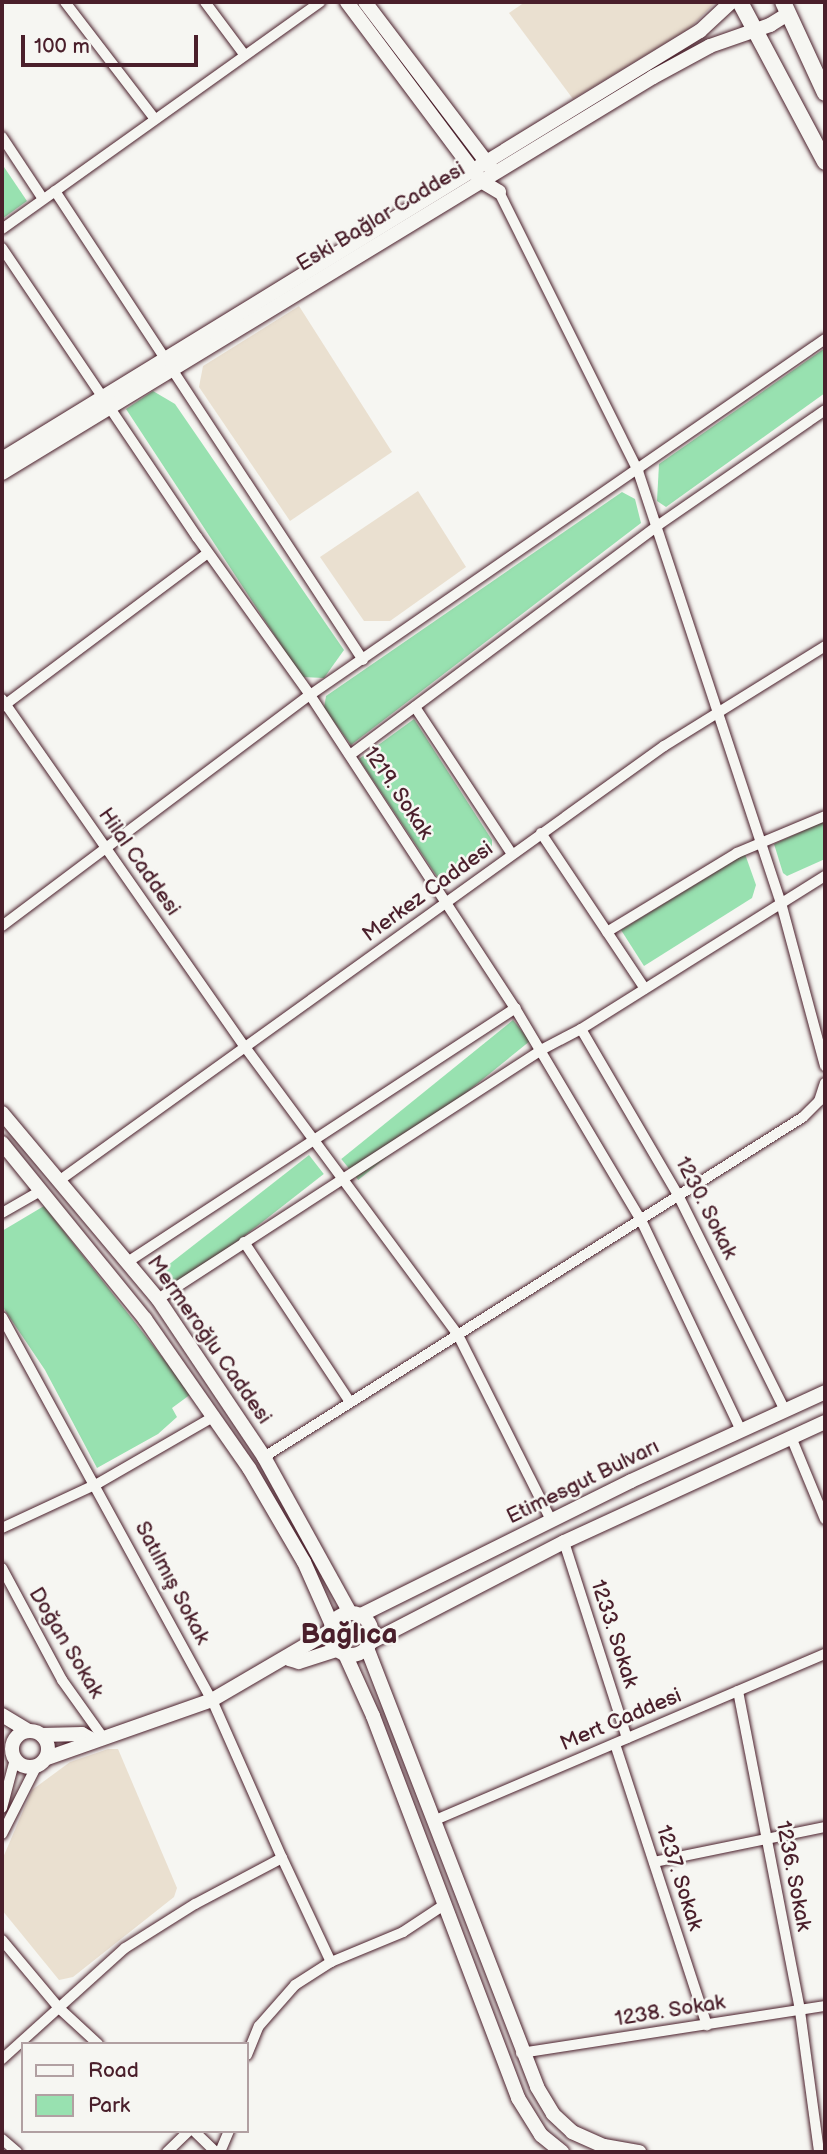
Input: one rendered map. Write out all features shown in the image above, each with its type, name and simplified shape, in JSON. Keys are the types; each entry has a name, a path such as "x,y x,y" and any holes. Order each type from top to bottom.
{"main road":[{"path":"347,2 484,172"},
{"path":"365,2 499,192"},
{"path":"484,172 700,31 731,2"},
{"path":"740,2 825,162"},
{"path":"790,5 825,93"},
{"name":"Eski Bağlar Caddesi","path":"2,473 104,402 484,172 710,46 756,30 790,5"},
{"path":"2,459 104,402"},
{"name":"Mermeroğlu Caddesi","path":"2,1113 129,1261 158,1299 264,1457 356,1614 371,1628 369,1645 433,1821 521,2053 552,2114 572,2132 604,2146 639,2152"},
{"name":"Mermeroğlu Caddesi","path":"2,1143 43,1189 145,1319 213,1417 304,1562 341,1652 373,1716 522,2105 541,2135 556,2151"},
{"name":"Etimesgut Bulvarı","path":"289,1659 294,1650 356,1614 825,1392"},
{"path":"2,1732 13,1752 26,1767 96,1738 212,1700 289,1659 299,1662 369,1645 564,1542 825,1422"},
{"path":"2,1715 36,1733 48,1743 41,1762"},
{"path":"13,1752 16,1737 36,1733 82,1734 96,1738"}],"street":[{"path":"65,2 154,118"},
{"path":"205,2 243,53"},
{"path":"2,229 243,53 320,2"},
{"path":"2,137 43,199"},
{"path":"55,191 166,366 363,660"},
{"path":"499,192 638,471 781,903 825,1066"},
{"name":"1219. Sokak","path":"2,248 208,553 310,695 449,903 515,1008 641,1220 741,1431"},
{"path":"2,926 310,695 638,471 825,339"},
{"path":"350,755 657,526 825,410"},
{"path":"3,704 208,553"},
{"name":"Merkez Caddesi","path":"60,1180 449,903 541,832 717,713 825,646"},
{"name":"Hilal Caddesi","path":"3,704 245,1046 458,1335 551,1520"},
{"path":"415,707 512,855"},
{"path":"607,932 760,842 825,816"},
{"path":"541,832 645,989"},
{"path":"158,1299 341,1177 541,1050 581,1029 825,876"},
{"path":"129,1261 515,1008"},
{"name":"1230. Sokak","path":"581,1029 679,1197 785,1411"},
{"path":"264,1457 679,1197 814,1109 825,1083"},
{"path":"2,1213 43,1189"},
{"path":"244,1242 350,1402"},
{"name":"Satılmış Sokak","path":"2,1317 97,1484 212,1700 331,1962"},
{"path":"2,1528 97,1484 213,1417"},
{"path":"791,1437 825,1519"},
{"name":"1233. Sokak","path":"564,1542 627,1738"},
{"name":"Doğan Sokak","path":"2,1568 96,1738"},
{"name":"Mert Caddesi","path":"433,1821 825,1654"},
{"name":"1236. Sokak","path":"738,1691 800,2011 819,2152"},
{"name":"1237. Sokak","path":"615,1744 707,2025"},
{"path":"2,1808 13,1752"},
{"path":"2,1834 41,1762"},
{"path":"654,1862 825,1827"},
{"path":"2,2059 125,1948 195,1903 282,1858"},
{"path":"248,2053 259,2026 280,1997 331,1962 374,1947 444,1905"},
{"path":"2,1940 59,2008 96,2042"},
{"name":"1238. Sokak","path":"521,2053 825,2006"},
{"path":"167,2152 189,2133"},
{"path":"194,2133 218,2152 228,2133"},
{"path":"2,2139 17,2152"}],"shaded area":[{"path":"525,2 716,2 690,28 573,99 509,13"},
{"path":"299,306 392,452 290,521 199,387 203,366"},
{"path":"418,491 466,567 390,621 364,621 320,557"},
{"path":"108,1749 118,1749 177,1888 174,1897 73,1977 59,1980 2,1910 2,1860 32,1790 70,1762"}],"green space":[{"path":"2,164 27,201 2,219"},
{"path":"825,348 825,393 666,507 657,501 659,464"},
{"path":"153,391 175,404 344,650 324,678 302,677 126,409"},
{"path":"622,492 635,499 641,523 351,745 324,708 326,696"},
{"path":"414,719 492,840 492,852 448,882 440,881 359,759"},
{"path":"825,821 825,859 787,876 783,873 774,844"},
{"path":"745,854 756,885 752,898 644,966 621,930"},
{"path":"513,1020 530,1041 358,1180 341,1159"},
{"path":"309,1155 324,1174 172,1292 158,1273"},
{"path":"44,1206 191,1394 172,1408 177,1417 158,1434 97,1468 45,1370 2,1306 2,1231"}],"district":[{"name":"Bağlıca","path":"349,1635"}]}
